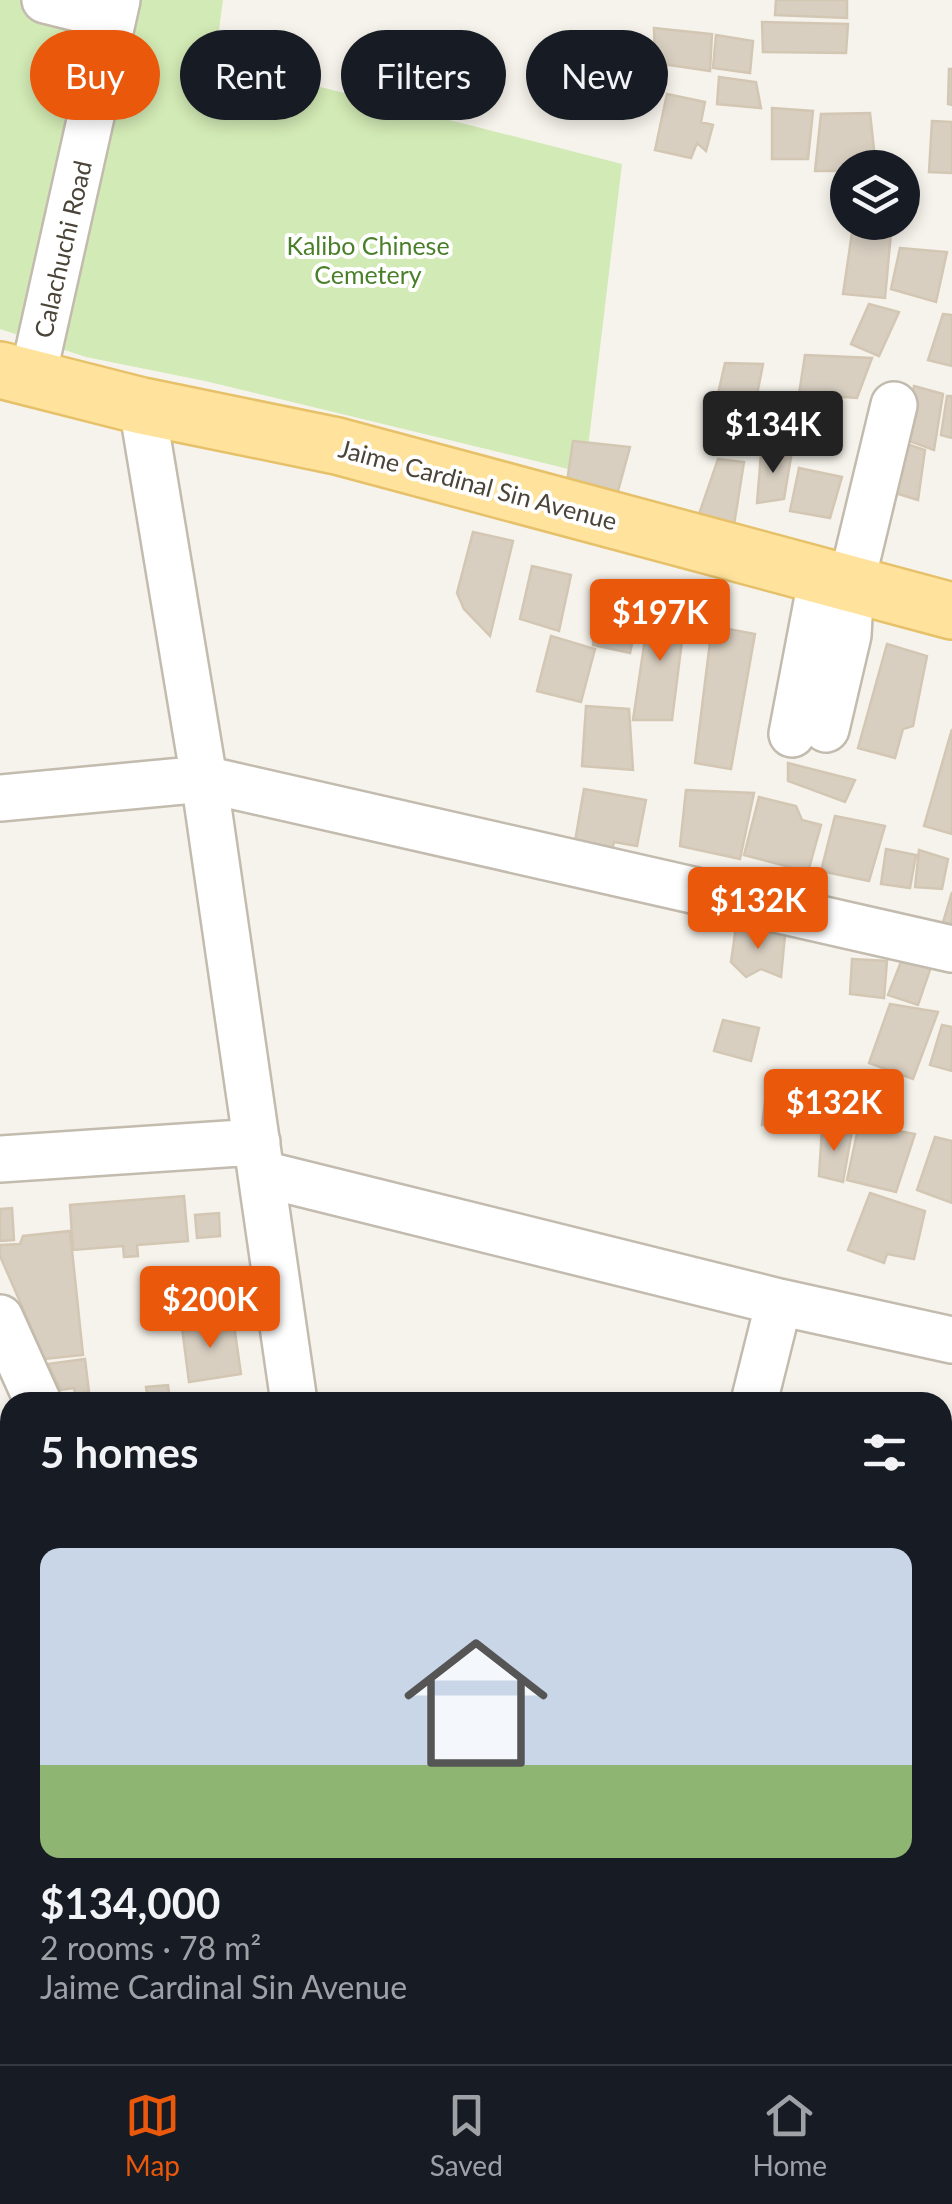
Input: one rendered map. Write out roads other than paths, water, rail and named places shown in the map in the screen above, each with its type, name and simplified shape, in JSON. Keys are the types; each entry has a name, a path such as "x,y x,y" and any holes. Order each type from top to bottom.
{"main road":[{"name":"Jaime Cardinal Sin Avenue","path":"16,375 142,406 337,446 952,611"}],"street":[{"path":"45,0 116,8"},
{"name":"Calachuchi Road","path":"16,375 116,8"},
{"path":"809,731 836,580 894,405"},
{"path":"142,406 204,779 293,1392"},
{"path":"0,798 204,779 952,950"},
{"path":"0,1160 260,1158 779,1302 952,1340"},
{"path":"756,1392 779,1302"},
{"path":"0,1318 33,1392"}],"park label":[{"name":"Kalibo Chinese Cemetery","path":"368,260"}]}
